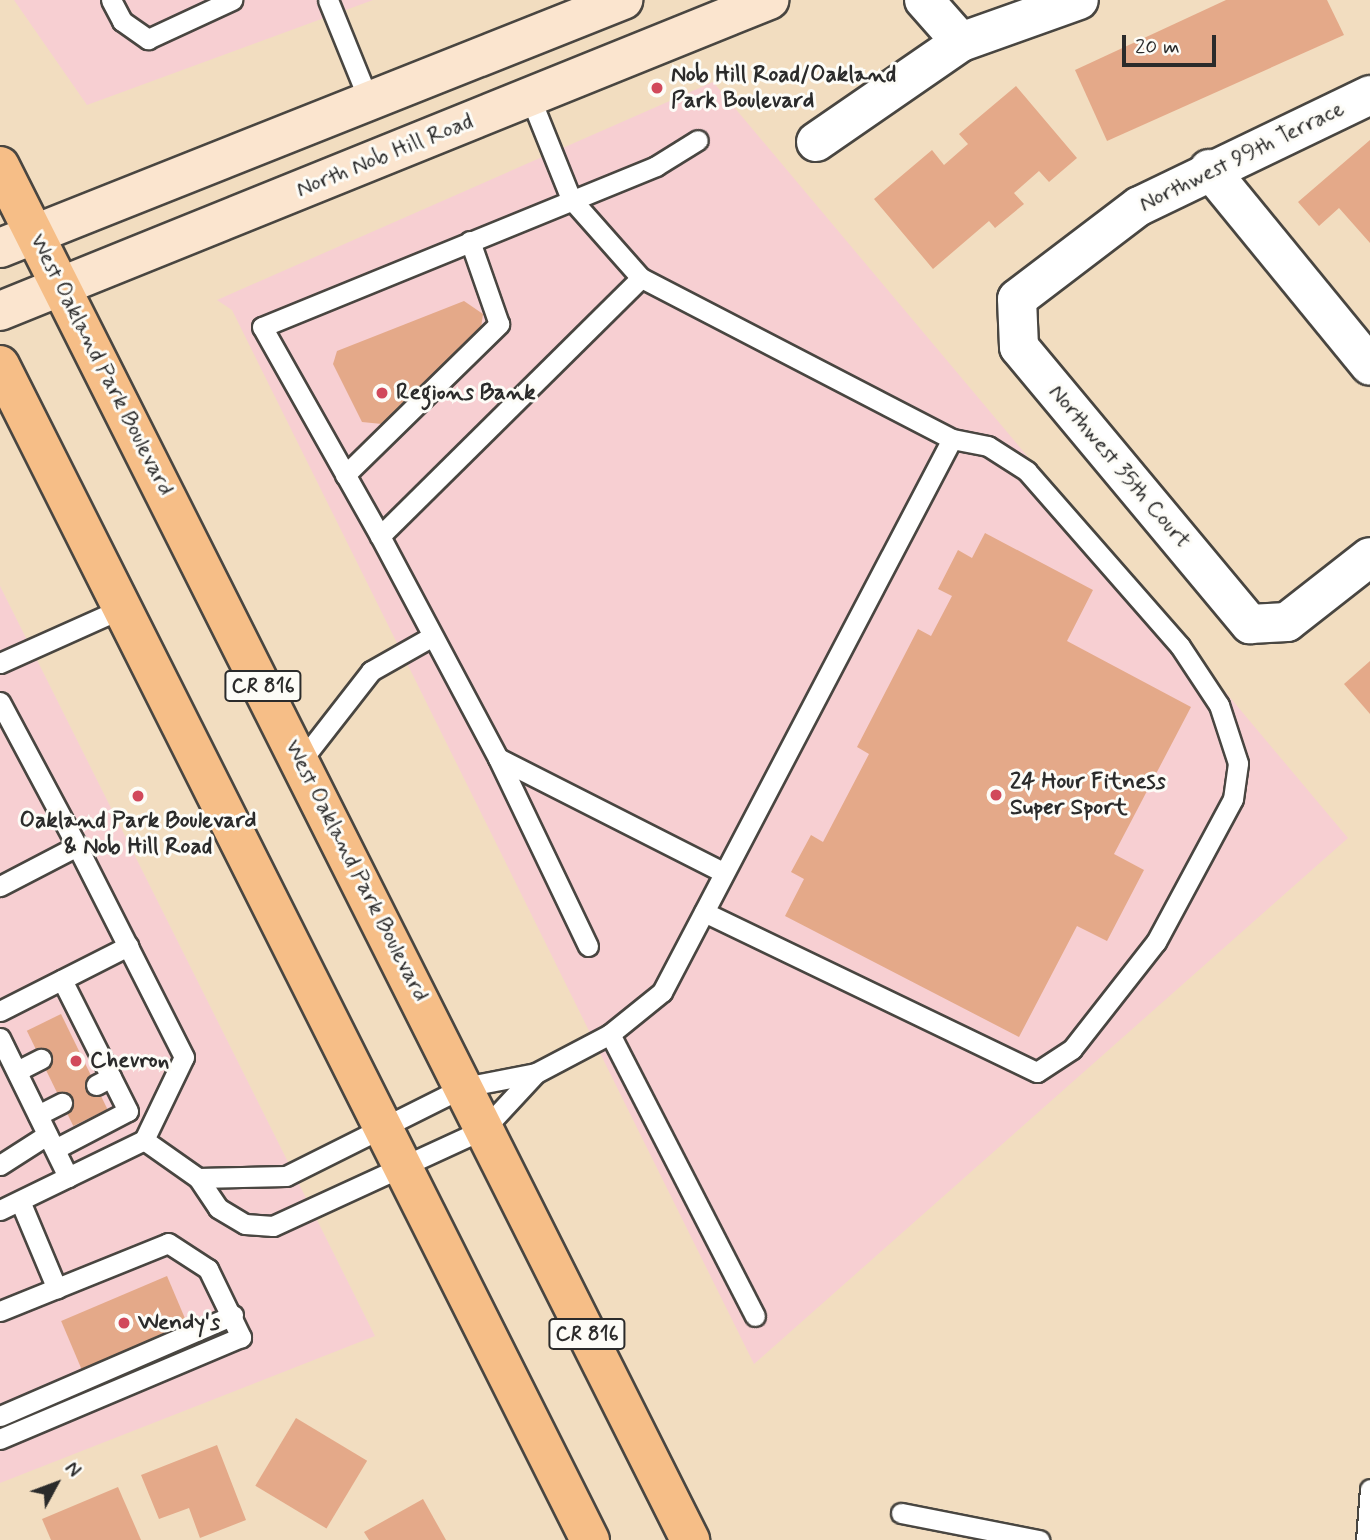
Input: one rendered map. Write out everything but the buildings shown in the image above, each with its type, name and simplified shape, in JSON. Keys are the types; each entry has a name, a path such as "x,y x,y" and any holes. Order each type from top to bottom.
{"main road":[{"path":"0,248 623,0"},
{"name":"North Nob Hill Road","path":"0,311 769,0"},
{"name":"West Oakland Park Boulevard","path":"0,166 690,1540"},
{"path":"0,365 590,1540"}],"street":[{"path":"924,0 961,42"},
{"path":"816,142 961,42 1079,0"},
{"name":"Northwest 99th Terrace","path":"1017,299 1072,251 1209,169 1370,95"},
{"path":"1209,169 1370,366"},
{"name":"Northwest 35th Court","path":"1017,299 1019,347 1250,624 1287,621 1370,557"}],"lane":[{"path":"111,0 122,22 148,39 232,0"},
{"path":"328,0 369,101"},
{"path":"530,97 571,199 641,278 952,439 988,446 1027,471 1172,636 1219,705 1238,762 1233,799 1156,942 1072,1049 1037,1072 704,912"},
{"path":"588,946 498,758 431,637 380,536 262,327 656,166 698,140"},
{"path":"345,475 499,324 470,241"},
{"path":"380,536 641,278"},
{"path":"198,1178 286,1176 380,1125 464,1087 536,1073 610,1034 662,992 952,439"},
{"path":"0,663 121,609"},
{"path":"301,761 371,671 431,637"},
{"path":"0,702 184,1057 144,1140 0,1210"},
{"path":"498,758 723,872"},
{"path":"0,886 77,846"},
{"path":"0,1011 128,946"},
{"path":"0,1165 128,1111 103,1081 82,1038 62,980"},
{"path":"610,1034 755,1316"},
{"path":"0,1038 68,1177"},
{"path":"17,1072 41,1059"},
{"path":"144,1140 198,1178 218,1208 245,1224 273,1226 404,1169 484,1129 536,1073"},
{"path":"38,1115 62,1103"},
{"path":"20,1200 57,1289"},
{"path":"0,1318 9,1309 168,1243 208,1269 233,1315 241,1337 0,1439"},
{"path":"0,1416 233,1315"},
{"path":"1366,1540 1370,1489"},
{"path":"901,1513 1039,1540"}],"shaded area":[{"path":"14,0 373,0 87,105"},
{"path":"713,82 1348,838 754,1364 232,310 217,300"},
{"path":"0,586 375,1336 0,1483"}],"place":[{"name":"Nob Hill Road/Oakland Park Boulevard","path":"657,88"},
{"name":"Regions Bank","path":"382,393"},
{"name":"24 Hour Fitness Super Sport","path":"996,795"},
{"name":"Oakland Park Boulevard & Nob Hill Road","path":"138,796"},
{"name":"Chevron","path":"76,1061"},
{"name":"Wendy's","path":"124,1323"}]}
